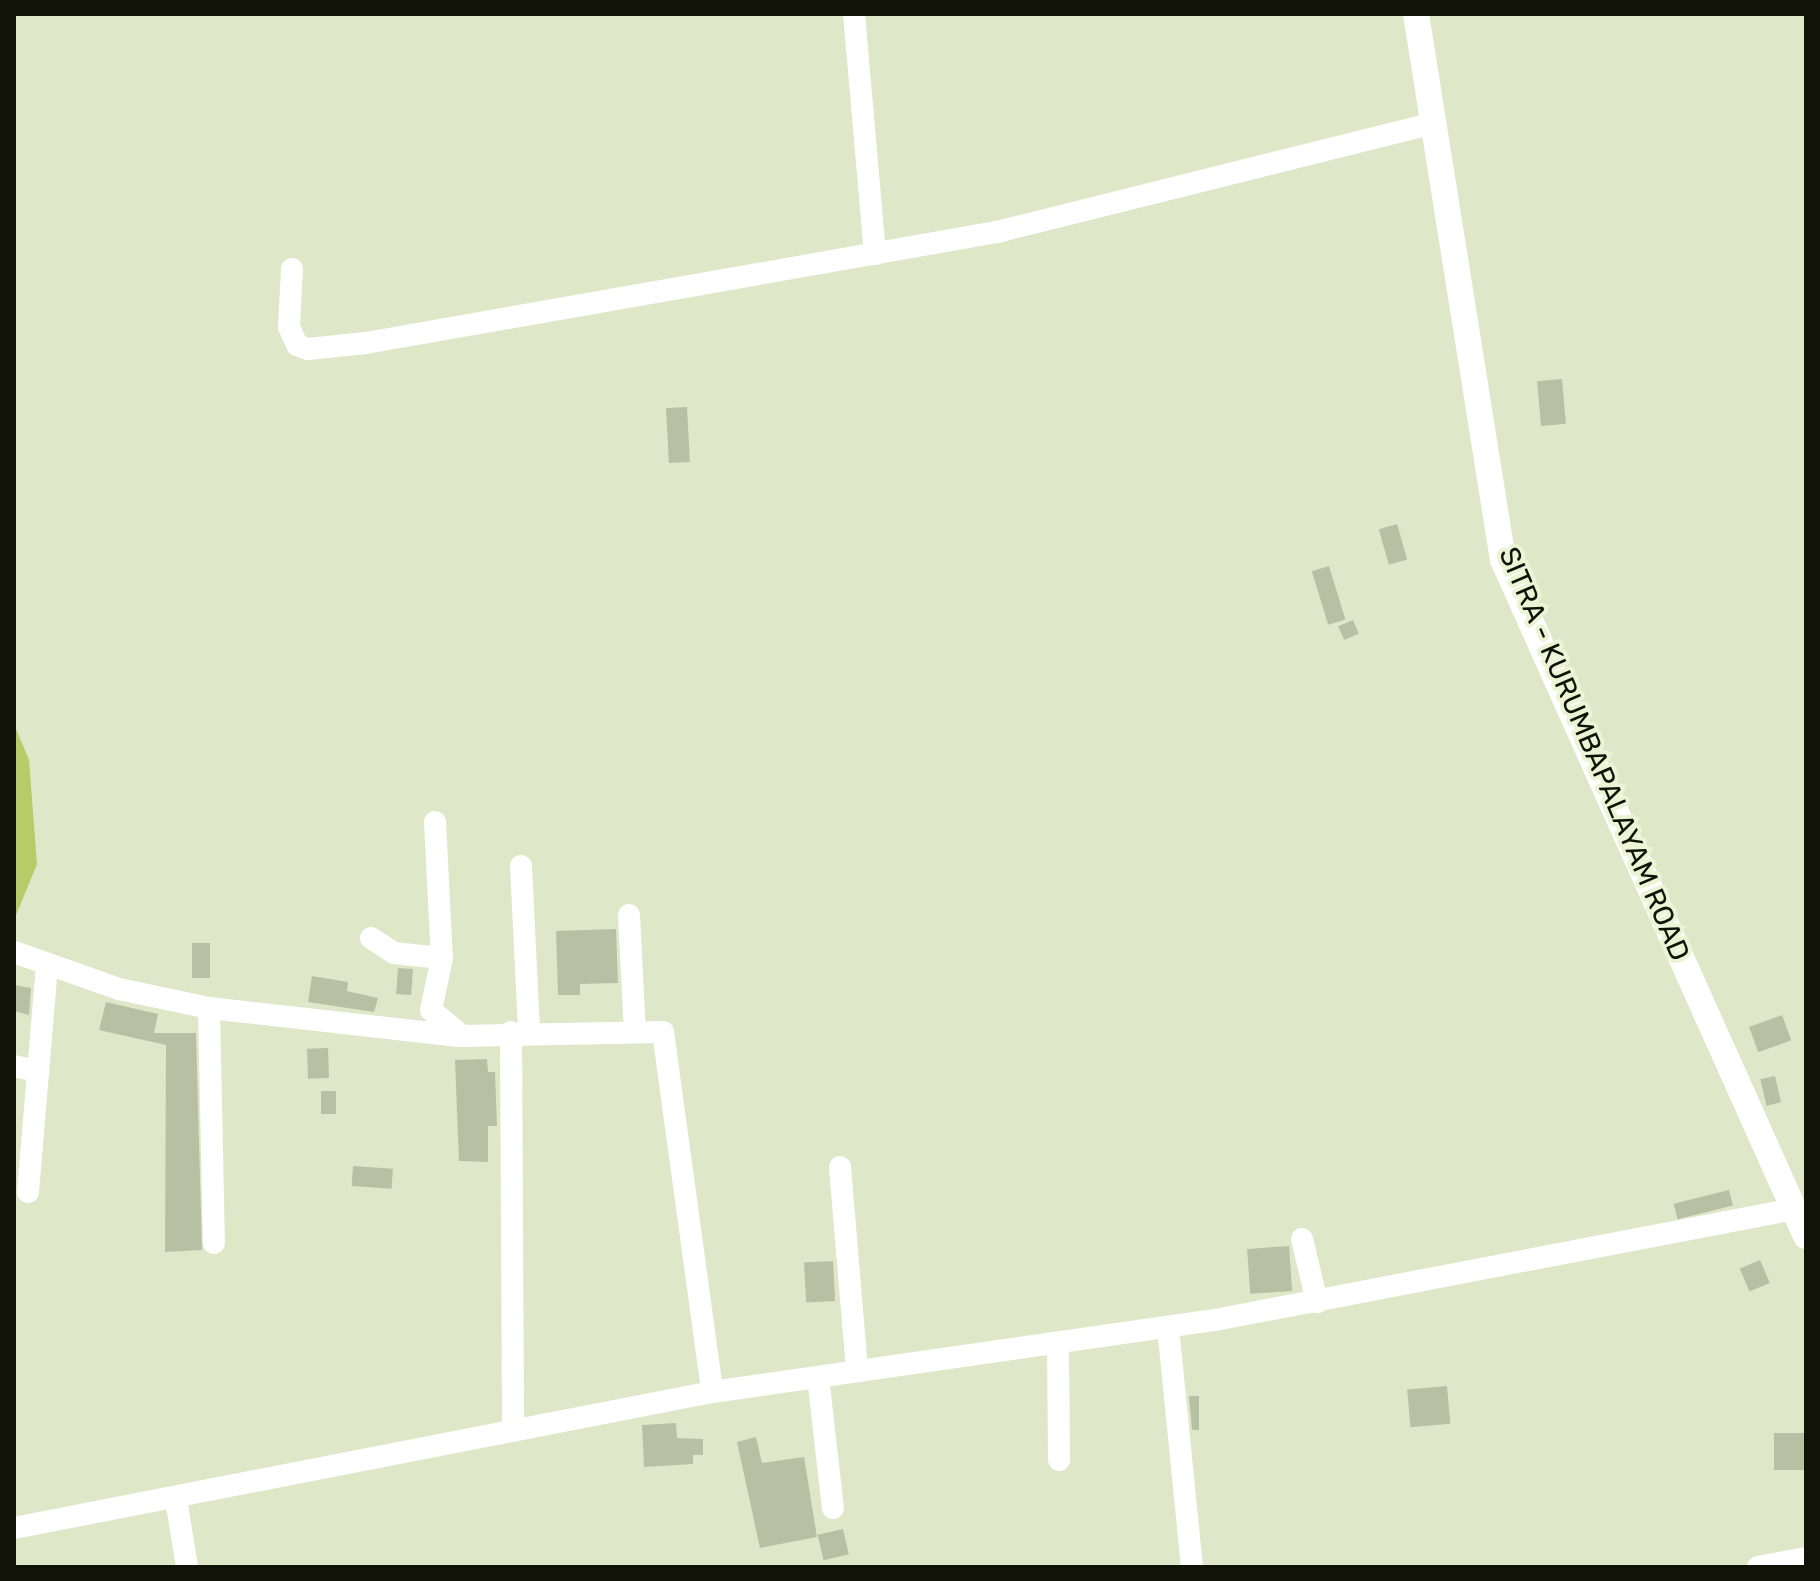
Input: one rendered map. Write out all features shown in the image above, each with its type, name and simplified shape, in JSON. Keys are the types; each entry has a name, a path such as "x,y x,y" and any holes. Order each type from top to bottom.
{"main road":[{"name":"SITRA - KURUMBAPALAYAM ROAD","path":"1416,14 1503,560 1806,1236"}],"street":[{"path":"854,14 875,254"},
{"path":"292,269 289,327 297,345 308,349 366,343 997,232 1434,123"},
{"path":"435,822 442,958 431,1010 462,1036"},
{"path":"513,1428 521,866"},
{"path":"629,915 635,1032"},
{"path":"371,938 394,953 442,958"},
{"path":"14,952 119,989 209,1008 462,1036 520,1032 663,1032 712,1392"},
{"path":"28,1192 47,964"},
{"path":"209,1008 214,1243"},
{"path":"14,1066 38,1071"},
{"path":"840,1167 857,1371"},
{"path":"14,1528 176,1499 513,1428 712,1392 1168,1327 1317,1302 1794,1209"},
{"path":"1302,1239 1317,1302"},
{"path":"1168,1327 1192,1567"},
{"path":"1058,1343 1059,1460"},
{"path":"818,1377 833,1508"},
{"path":"176,1499 187,1567"},
{"path":"1758,1567 1806,1558"}],"shaded area":[{"path":"14,724 29,760 37,864 14,920"}],"building":[{"path":"1562,379 1566,424 1541,426 1537,381"},
{"path":"687,407 690,462 669,463 666,408"},
{"path":"1397,524 1407,560 1389,565 1379,529"},
{"path":"1329,566 1345,620 1328,625 1312,571"},
{"path":"1353,620 1359,634 1344,640 1338,626"},
{"path":"616,929 618,983 580,984 580,995 558,995 556,931"},
{"path":"192,943 210,943 210,978 192,978"},
{"path":"398,968 413,969 411,995 396,994"},
{"path":"312,976 348,982 347,991 378,998 374,1012 308,1002"},
{"path":"14,985 31,988 29,1015 14,1011"},
{"path":"106,1002 158,1014 154,1033 196,1033 202,1250 165,1252 166,1045 99,1030"},
{"path":"1782,1015 1791,1040 1758,1052 1749,1027"},
{"path":"328,1048 329,1078 308,1079 307,1049"},
{"path":"487,1059 488,1072 495,1072 497,1126 488,1126 488,1162 459,1161 455,1060"},
{"path":"1775,1076 1781,1102 1766,1106 1760,1079"},
{"path":"321,1091 336,1091 336,1114 321,1114"},
{"path":"353,1166 393,1169 392,1189 352,1186"},
{"path":"1729,1190 1733,1206 1678,1219 1674,1204"},
{"path":"1289,1246 1292,1291 1250,1294 1247,1249"},
{"path":"1760,1260 1770,1283 1750,1292 1740,1269"},
{"path":"833,1261 835,1301 806,1302 804,1263"},
{"path":"1447,1386 1450,1424 1410,1427 1407,1389"},
{"path":"1189,1396 1199,1396 1199,1430 1192,1430"},
{"path":"676,1423 677,1438 703,1439 703,1455 693,1455 693,1464 644,1467 642,1425"},
{"path":"1774,1433 1806,1433 1806,1470 1774,1470"},
{"path":"756,1437 762,1463 804,1457 817,1537 760,1548 737,1442"},
{"path":"843,1529 849,1554 824,1560 818,1535"}]}
